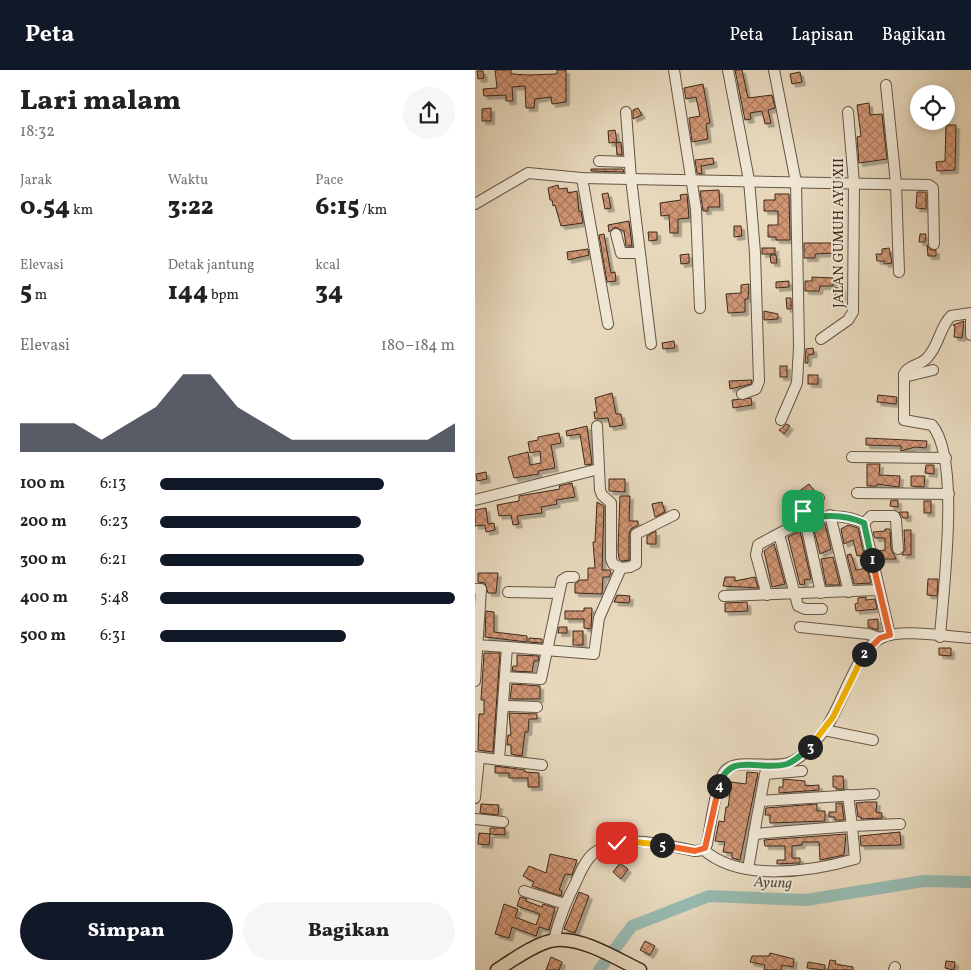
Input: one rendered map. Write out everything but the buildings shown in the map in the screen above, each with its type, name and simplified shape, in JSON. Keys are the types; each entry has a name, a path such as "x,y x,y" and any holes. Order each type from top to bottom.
{"main road":[{"path":"497,970 510,966 555,940 587,946 640,970"}],"street":[{"path":"674,70 696,209 700,308"},
{"path":"728,70 749,180 755,253 759,381 756,389 742,394"},
{"path":"774,70 796,182 799,373 795,388 781,420"},
{"path":"886,85 896,184 899,272"},
{"path":"626,112 629,162 651,344"},
{"name":"JALAN GUMUH AYU XII","path":"821,339 848,320 853,312 854,183 849,112"},
{"path":"599,161 629,162"},
{"path":"475,204 528,173 582,178 749,180 932,186 934,244"},
{"path":"582,178 608,324"},
{"path":"616,234 621,252 639,253"},
{"path":"940,637 949,494 946,458 931,425 904,420 904,377 906,370 926,360 931,354 946,321 951,316 971,315 971,335"},
{"path":"904,377 933,370"},
{"path":"597,426 601,493 611,503 611,559 613,564 621,568 631,567 635,564 636,533 674,516"},
{"path":"852,457 946,458"},
{"path":"475,500 599,469"},
{"path":"857,493 949,494"},
{"path":"819,498 804,510 804,520 821,593"},
{"path":"829,515 849,592"},
{"path":"767,595 756,550 758,545 804,520 829,515 846,517 864,523"},
{"path":"864,523 871,516 894,516 898,548"},
{"path":"864,523 878,590 885,636"},
{"path":"779,534 794,595 799,607 822,610"},
{"path":"476,645 547,652 595,653 599,618 621,568"},
{"path":"505,677 541,679 562,580 567,576 574,577"},
{"path":"475,589 481,589 475,681"},
{"path":"724,596 794,595 878,590"},
{"path":"507,592 559,593"},
{"path":"800,627 885,636 971,638"},
{"path":"699,850 707,844 719,787 725,771 741,764 763,766 792,762 824,730 866,651 885,636"},
{"path":"499,760 507,647"},
{"path":"504,706 537,707"},
{"path":"824,730 873,740"},
{"path":"475,798 477,758 542,765"},
{"path":"748,869 765,774 802,771"},
{"path":"760,801 874,794"},
{"path":"555,940 565,904 587,861 594,853 608,846 635,842 699,850 727,865 748,869 799,870 853,859 856,854 848,795"},
{"path":"475,819 503,822"},
{"path":"754,834 900,824"},
{"path":"524,891 565,904"}],"waterway":[{"name":"Ayung","path":"599,970 632,926 709,896 806,900 924,881 971,882"}],"route":[{"path":"617,843 654,843 695,851 704,850 707,844 719,787 725,771 734,765 778,765 796,760 809,748 833,717 866,651 880,638 890,635 878,590 864,523 846,517 829,515 804,520 803,511"}]}
